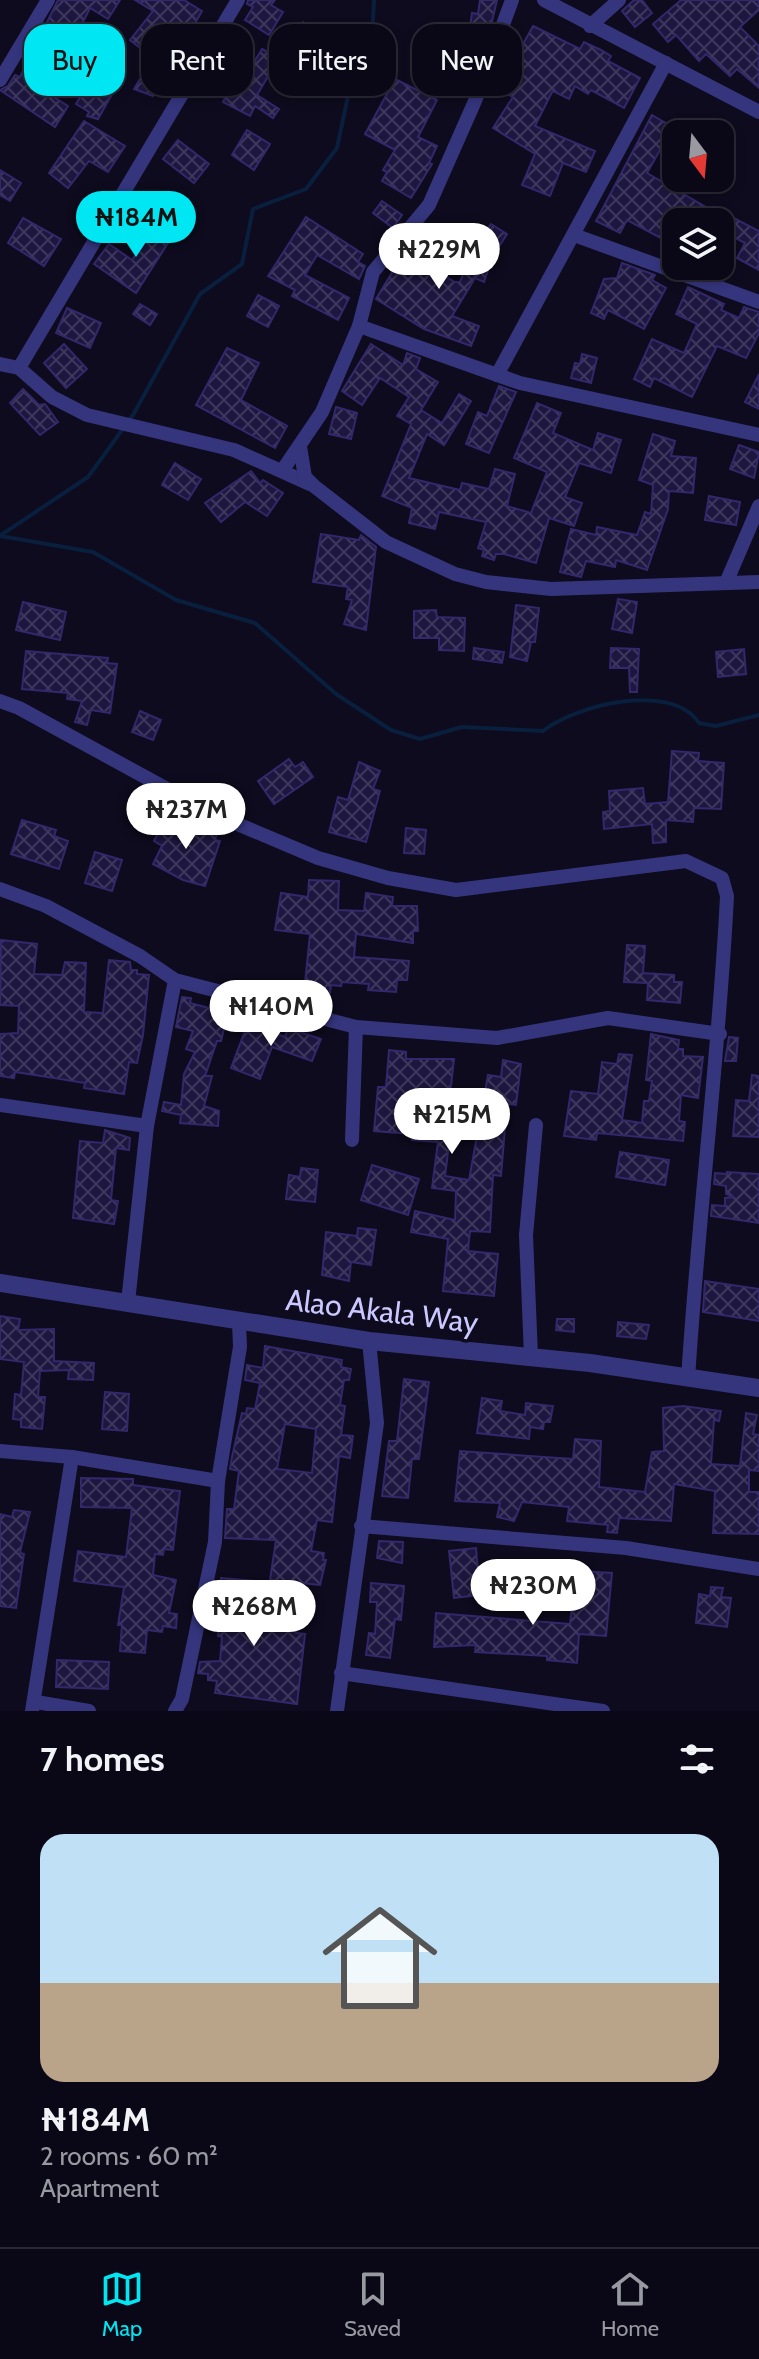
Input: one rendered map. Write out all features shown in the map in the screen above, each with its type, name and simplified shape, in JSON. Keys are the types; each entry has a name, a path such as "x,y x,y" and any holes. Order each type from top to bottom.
{"street":[{"path":"0,80 48,0"},
{"path":"19,368 238,0"},
{"path":"282,471 322,412 359,326 373,272 429,205 475,101 512,0"},
{"path":"544,0 759,112"},
{"path":"590,26 619,0"},
{"path":"500,376 666,63"},
{"path":"574,235 759,302"},
{"path":"359,326 429,348 520,383 759,435"},
{"path":"0,364 19,368 64,403 87,415 234,450 314,486"},
{"path":"300,447 305,477 314,486 386,542 455,574 486,582 551,589 759,582"},
{"path":"726,583 759,506"},
{"path":"0,701 19,708 209,812 318,858 388,878 456,890 672,861 686,861 709,869 722,878 727,896 720,1034 695,1268 688,1379"},
{"path":"0,889 46,906 140,956 175,980 286,1012 356,1027 497,1038 608,1018 720,1034"},
{"path":"128,1302 147,1126 175,980"},
{"path":"352,1140 356,1027"},
{"path":"0,1105 147,1126"},
{"path":"531,1356 526,1235 536,1125"},
{"name":"Alao Akala Way","path":"0,1283 369,1341 531,1356 759,1388"},
{"path":"175,1711 182,1699 215,1542 218,1481 240,1347 239,1321"},
{"path":"337,1711 378,1407 369,1341"},
{"path":"0,1451 72,1457 218,1481"},
{"path":"72,1457 34,1707 89,1711"},
{"path":"361,1526 626,1548 759,1569"},
{"path":"341,1673 510,1705 603,1711"}],"building":[{"path":"58,0 120,0 108,19 90,8 82,24 46,24"},
{"path":"135,0 184,0 202,11 195,24 143,24 153,11"},
{"path":"248,0 275,0 271,5 283,12 276,24 269,24 269,35 245,20 253,7 247,4"},
{"path":"480,0 497,0 491,24 470,24 472,13 478,14"},
{"path":"634,0 642,0 652,13 635,27 622,11"},
{"path":"681,0 759,0 759,10 740,27 759,46 759,88 737,69 730,76 706,54 699,61 676,35 668,42 653,24"},
{"path":"141,26 141,49 130,40"},
{"path":"533,26 580,49 584,42 601,50 611,56 608,61 640,78 624,108 591,90 588,94 575,86 569,99 553,91 535,126 595,151 586,172 563,163 550,196 522,185 535,154 493,128 511,96 522,96 522,46"},
{"path":"262,49 269,53 269,75 257,95 279,109 273,118 255,106 250,116 223,102 226,96 253,96 253,64"},
{"path":"24,69 24,96 52,96 68,106 55,127 0,90 8,86 15,75 20,77"},
{"path":"141,78 141,92 134,89"},
{"path":"396,80 412,88 412,96 429,96 437,100 418,137 437,146 429,163 432,164 411,198 382,181 387,172 383,170 395,150 365,134 386,96 396,96"},
{"path":"81,96 111,96 98,119 87,116 89,112 76,104"},
{"path":"652,115 662,121 662,151 647,173 662,182 662,192 680,192 708,208 662,208 662,239 627,220 620,233 596,221"},
{"path":"84,121 125,146 108,172 89,161 68,188 49,173"},
{"path":"247,130 270,144 254,170 232,155"},
{"path":"178,140 209,164 194,183 163,159"},
{"path":"0,170 21,183 10,201 0,195"},
{"path":"382,201 402,215 393,228 373,213"},
{"path":"306,217 363,254 358,262 365,266 359,279 317,255 305,275 349,298 338,320 292,296 295,290 268,276"},
{"path":"23,218 61,239 44,266 8,243"},
{"path":"734,218 759,231 759,270 737,258 745,243 734,237"},
{"path":"160,221 175,232 136,293 94,264 109,244 132,260"},
{"path":"491,224 507,234 493,256 484,282 475,278 452,316 479,326 471,346 424,329 376,299 404,253 460,282 474,248"},
{"path":"622,263 655,275 652,280 666,288 644,329 608,310 604,319 591,313 604,279 617,278"},
{"path":"688,287 724,304 721,310 739,318 744,307 759,312 759,333 746,358 717,346 692,397 654,378 650,387 634,379 652,339 684,353 697,324 676,314"},
{"path":"258,295 279,306 268,327 247,316"},
{"path":"140,304 157,314 150,325 133,314"},
{"path":"67,308 101,323 90,348 56,333"},
{"path":"64,344 87,369 66,388 44,363"},
{"path":"371,344 403,365 407,353 420,358 416,369 438,382 421,410 442,423 459,394 471,401 444,445 427,434 409,478 460,490 462,483 489,489 495,469 515,474 507,506 531,513 547,472 514,458 537,403 561,413 553,433 593,450 598,433 621,440 611,473 579,463 565,497 582,503 574,526 549,518 536,563 504,554 496,554 494,560 482,556 484,550 478,548 486,522 439,512 435,529 409,523 412,508 382,496 411,424 397,416 409,397 380,378 362,405 342,391"},
{"path":"227,348 259,363 241,400 287,426 275,448 196,405"},
{"path":"582,354 597,358 591,383 571,378 575,363 580,364"},
{"path":"759,374 759,409 745,402"},
{"path":"499,386 516,392 489,453 466,444 478,412 487,416"},
{"path":"23,389 39,405 45,404 58,422 40,435 10,403"},
{"path":"336,407 357,413 351,439 329,434"},
{"path":"653,434 675,441 671,456 696,458 693,493 669,491 668,509 647,570 616,560 615,567 586,561 581,577 560,572 571,529 596,535 597,527 637,535 645,512 651,514 653,485 639,480"},
{"path":"739,445 759,452 754,478 730,469"},
{"path":"175,463 201,479 188,500 162,485"},
{"path":"251,471 260,483 263,480 283,493 267,516 245,502 221,522 205,503"},
{"path":"709,496 740,502 736,525 705,520"},
{"path":"321,534 359,540 361,535 376,547 366,630 344,624 352,600 346,599 348,587 313,582"},
{"path":"618,599 637,602 632,633 612,629"},
{"path":"23,602 66,612 60,640 16,630"},
{"path":"516,605 539,608 535,642 531,642 527,661 510,657"},
{"path":"436,610 437,617 465,618 464,651 439,650 439,638 414,638 414,611"},
{"path":"474,648 504,652 502,663 473,659"},
{"path":"611,648 639,649 637,692 630,692 629,668 610,668"},
{"path":"744,649 746,674 718,677 716,652"},
{"path":"26,651 108,658 107,663 117,664 110,713 91,710 87,725 75,722 82,701 67,699 68,693 22,689"},
{"path":"140,711 161,720 153,740 132,732"},
{"path":"672,751 699,753 698,761 724,763 721,809 694,808 693,822 666,820 666,842 653,843 652,824 604,829 603,812 610,811 609,791 643,788 645,804 668,802"},
{"path":"289,759 295,767 303,762 313,777 274,804 258,781"},
{"path":"359,762 380,771 373,789 380,791 366,842 329,832 338,797 348,800"},
{"path":"176,816 187,821 185,825 217,833 215,840 220,841 205,886 183,880 153,864 162,846 154,841 166,818 174,821"},
{"path":"22,820 56,830 54,836 68,841 59,869 11,854"},
{"path":"406,828 426,830 424,854 404,853"},
{"path":"95,852 122,860 112,891 85,883"},
{"path":"309,880 339,881 338,910 364,911 366,893 393,897 392,906 417,906 418,931 413,931 413,943 356,934 354,957 409,961 407,980 397,980 396,992 368,990 369,984 342,982 341,986 331,985 330,993 316,992 317,984 305,983 310,934 275,930 281,893 308,897"},
{"path":"1,940 37,944 34,974 62,975 65,962 86,963 84,1012 103,1013 109,960 130,962 131,970 149,975 143,1035 137,1063 129,1062 124,1094 84,1088 85,1083 15,1072 14,1078 0,1076 0,1034 18,1033 19,1006 0,1005"},
{"path":"627,945 645,946 643,973 674,975 674,982 682,982 680,1003 647,1000 648,983 624,982"},
{"path":"182,997 191,998 190,1003 228,1013 221,1041 217,1041 205,1076 212,1076 204,1106 219,1111 218,1126 180,1123 181,1115 162,1111 164,1102 181,1105 184,1074 195,1052 186,1049 193,1031 176,1027"},
{"path":"248,1023 285,1037 290,1023 302,1027 300,1032 321,1039 312,1061 272,1047 260,1079 231,1068"},
{"path":"651,1034 679,1040 678,1049 683,1049 683,1056 703,1057 698,1098 681,1095 679,1121 685,1122 683,1141 597,1133 596,1140 564,1136 571,1091 598,1094 602,1062 617,1064 619,1054 632,1055 622,1120 642,1123 644,1101 649,1101 652,1081 646,1080"},
{"path":"729,1037 738,1038 736,1061 725,1061"},
{"path":"389,1050 406,1052 406,1059 454,1059 448,1113 453,1113 445,1176 469,1180 488,1075 501,1077 503,1060 521,1064 516,1105 507,1104 501,1176 493,1175 490,1232 470,1231 468,1251 498,1254 494,1296 443,1291 448,1239 411,1232 415,1211 455,1220 456,1191 432,1188 438,1142 412,1140 412,1134 374,1131 378,1087 386,1087"},
{"path":"752,1075 759,1076 759,1137 733,1136 736,1100 749,1101"},
{"path":"105,1130 130,1138 129,1150 116,1148 111,1200 118,1201 114,1224 73,1218 80,1141 103,1143"},
{"path":"620,1152 669,1160 665,1185 616,1177"},
{"path":"372,1165 419,1179 408,1215 361,1200"},
{"path":"301,1168 318,1170 315,1202 286,1199 289,1175 300,1177"},
{"path":"715,1173 759,1174 759,1223 711,1216 712,1205 725,1206 725,1198 734,1197 726,1194 726,1186 714,1184"},
{"path":"358,1228 376,1230 371,1265 351,1262 349,1281 322,1275 326,1232 357,1236"},
{"path":"705,1281 759,1289 759,1321 703,1312"},
{"path":"0,1316 20,1319 18,1330 54,1329 54,1361 94,1363 93,1380 68,1379 69,1370 40,1371 38,1397 45,1397 42,1429 21,1427 21,1420 13,1419 15,1394 21,1395 24,1362 0,1359"},
{"path":"557,1319 574,1319 574,1332 556,1330"},
{"path":"618,1322 649,1325 646,1339 617,1336"},
{"path":"265,1346 342,1360 341,1367 351,1369 349,1380 344,1380 340,1405 345,1406 341,1435 353,1436 350,1458 339,1456 332,1522 317,1520 311,1551 324,1553 323,1560 326,1560 320,1585 270,1580 276,1540 225,1538 227,1509 234,1509 239,1471 230,1469 232,1457 242,1413 246,1414 247,1408 255,1409 260,1383 245,1380 247,1365 263,1368","holes":["285,1424 316,1429 312,1473 277,1469"]},
{"path":"404,1379 429,1382 419,1459 412,1459 408,1498 382,1496 389,1441 397,1441"},
{"path":"105,1392 129,1394 127,1431 102,1429"},
{"path":"482,1398 502,1401 500,1411 525,1415 526,1403 553,1406 550,1422 544,1422 543,1429 530,1427 529,1439 477,1433"},
{"path":"683,1406 721,1411 719,1421 714,1420 711,1464 740,1466 746,1413 757,1415 753,1434 759,1435 759,1471 749,1470 749,1492 759,1492 759,1534 713,1533 715,1491 674,1484 671,1521 619,1518 617,1533 607,1532 608,1525 567,1521 569,1507 522,1502 514,1521 497,1517 500,1503 455,1501 460,1451 573,1459 575,1439 601,1441 599,1487 645,1492 652,1452 664,1451 663,1408"},
{"path":"81,1478 133,1479 133,1485 180,1491 173,1550 164,1549 163,1555 155,1554 153,1575 176,1580 169,1613 177,1614 176,1628 163,1626 162,1632 147,1630 145,1653 120,1651 122,1625 118,1625 124,1587 74,1581 78,1551 126,1557 132,1508 81,1507"},
{"path":"14,1510 30,1512 20,1553 24,1554 16,1608 0,1606 0,1514 12,1517"},
{"path":"379,1541 403,1542 402,1563 377,1558"},
{"path":"476,1548 480,1595 454,1598 449,1551"},
{"path":"580,1571 612,1573 606,1636 579,1634 577,1663 547,1660 547,1656 475,1652 476,1645 434,1647 436,1613 570,1624 572,1605 578,1606"},
{"path":"221,1578 269,1582 267,1597 260,1596 258,1623 297,1628 296,1633 305,1634 297,1704 215,1693 217,1681 208,1680 208,1674 198,1673 200,1662 220,1661 222,1637 218,1636 219,1627 208,1626 210,1615 218,1616"},
{"path":"371,1583 404,1586 401,1620 395,1619 390,1658 366,1655 369,1633 375,1634 377,1602 370,1602"},
{"path":"711,1587 723,1588 721,1597 731,1598 727,1627 696,1623 699,1594 710,1596"},
{"path":"57,1660 109,1662 108,1689 56,1687"}],"waterway":[{"path":"1,535 88,477 133,415 200,294 242,264 253,209 306,189 337,148 356,58 373,21 374,0"},
{"path":"0,536 93,552 176,600 255,623 336,694 391,730 420,739 462,727 543,731 558,721 599,706 646,700 686,710 699,723 716,726 759,715"}]}
